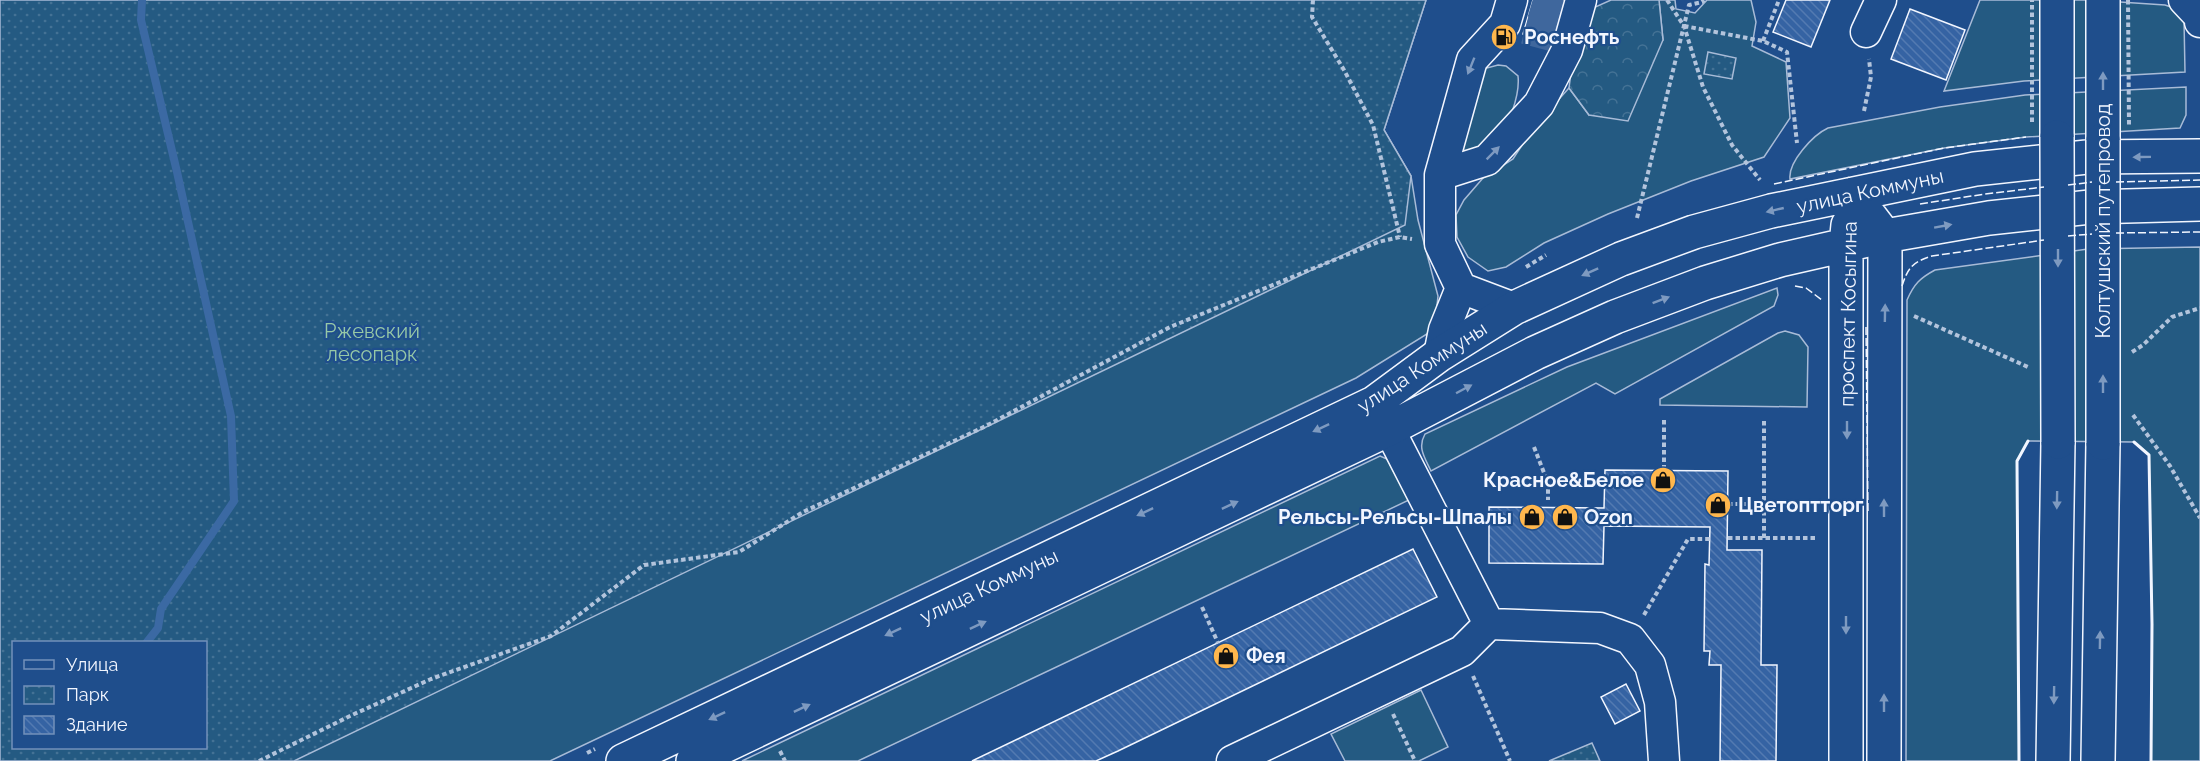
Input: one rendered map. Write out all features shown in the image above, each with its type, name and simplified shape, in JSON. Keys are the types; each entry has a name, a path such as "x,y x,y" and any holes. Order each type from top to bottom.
{"main road":[{"path":"2053,761 2058,442 2057,0"},
{"name":"Колтушский путепровод","path":"2098,761 2103,443 2103,0"},
{"name":"улица Коммуны","path":"644,756 1374,403 1439,355 1514,308 1621,259 1694,232 1771,211 1975,169 2087,157 2200,154"},
{"name":"проспект Косыгина","path":"1853,194 1885,236 1884,761"},
{"name":"проспект Косыгина","path":"1846,761 1845,245 1853,194"},
{"name":"улица Коммуны","path":"693,761 1389,429 1535,353 1615,317 1746,270 1885,236 1989,218 2090,207 2200,204"}],"lane":[{"path":"1866,32 1881,0"},
{"path":"2184,0 2200,16 2200,22"},
{"path":"1514,308 1461,288 1440,244 1440,175 1472,60 1519,11"},
{"path":"1440,175 1487,160 1539,104 1572,21"},
{"path":"1439,355 1444,330 1461,288"},
{"path":"1389,429 1489,624"},
{"path":"1232,761 1462,651 1489,624 1600,628 1630,639 1650,665 1660,702 1664,761"}],"path":[{"path":"1313,0 1312,17 1373,125 1400,237"},
{"path":"1667,0 1684,26 1703,87 1732,145 1760,180"},
{"path":"1637,218 1689,5 1704,0"},
{"path":"1763,41 1779,0"},
{"path":"1684,26 1763,41 1787,52 1797,144"},
{"path":"1864,111 1871,77 1866,32"},
{"path":"259,761 431,679 551,636 645,565 739,552 802,512 986,426 1170,327 1378,242 1400,237 1440,244"},
{"path":"2123,357 2144,345 2172,317 2200,308"},
{"path":"1764,419 1764,538"},
{"path":"1664,420 1664,470"},
{"path":"1534,447 1548,483 1548,500"},
{"path":"1728,504 1765,504"},
{"path":"1728,538 1817,538"},
{"path":"1630,639 1688,539 1710,539"},
{"path":"1202,607 1218,643"},
{"path":"1462,651 1510,761"},
{"path":"1382,689 1415,761"}],"green space":[{"name":"Ржевский лесопарк","path":"0,0 1426,0 1384,130 1411,176 1405,225 294,761 0,761"},
{"path":"1426,0 1384,130 1411,176 1418,220 1438,296 1436,315 1427,334 1356,378 550,761 172,761 207,749 1368,153"},
{"path":"1611,0 1659,0 1663,40 1628,121 1589,115 1569,88 1575,42 1593,8"},
{"path":"1659,0 1675,0 1676,9 1695,13 1707,0 1751,0 1756,22 1752,46 1786,62 1790,118 1764,157 1691,181 1608,214 1544,243 1506,267 1488,271 1468,257 1457,237 1456,215 1464,200 1483,178 1513,159 1534,127 1569,88 1589,115 1663,40"},
{"path":"1980,0 2090,0 2165,5 2174,8 2184,20 2185,72 2024,81 1944,91"},
{"path":"1708,52 1736,58 1732,79 1704,74"},
{"path":"1498,65 1506,66 1518,76 1512,111 1504,129 1493,142 1466,152 1458,146 1483,69"},
{"path":"2186,87 2186,115 2180,128 2026,137 1944,148 1790,179 1790,172 1797,157 1815,137 1828,128 1940,107 2025,95"},
{"path":"2200,247 2200,761 2151,761 2152,624 2149,455 2134,442 2028,441 2017,461 2019,761 1906,761 1907,300 1912,290 1921,279 1935,270 2088,249"},
{"path":"1777,288 1778,295 1774,306 1615,394 1596,383 1431,471 1422,448 1425,434 1567,367"},
{"path":"1785,331 1799,335 1808,347 1807,407 1660,405 1660,399"},
{"path":"1380,456 1387,459 1409,500 858,761 742,761"},
{"path":"1421,690 1448,747 1419,761 1345,761 1331,734"},
{"path":"1592,743 1600,761 1549,761"}],"building":[{"path":"1533,0 1573,0 1560,44 1523,34"},
{"path":"1786,0 1830,0 1811,47 1773,32"},
{"path":"1910,9 1965,30 1946,80 1891,59"},
{"path":"1605,470 1728,471 1727,550 1762,550 1761,665 1777,665 1776,761 1720,761 1721,665 1709,665 1710,651 1704,651 1705,564 1709,565 1710,527 1604,526 1603,564 1489,563 1489,507 1604,508"},
{"path":"1413,549 1437,597 1118,751 1096,761 972,761"},
{"path":"1626,684 1640,711 1615,724 1601,697"}],"waterway":[{"path":"142,0 141,20 231,416 234,501 161,609 158,628 148,641"}],"tunnel":[{"path":"1532,2 1569,13"},
{"path":"1525,29 1562,39"}],"fence":[{"path":"1774,184 1944,148 2026,137"},
{"path":"2116,182 2200,180"},
{"path":"2068,185 2092,182"},
{"path":"1920,204 2044,187"},
{"path":"2116,233 2200,232"},
{"path":"2068,236 2092,234"},
{"path":"1902,286 1912,266 1932,256 2044,240"},
{"path":"1795,286 1806,288 1822,300"},
{"path":"1866,327 1868,513"}],"wall":[{"path":"2019,761 2017,461 2028,441"},
{"path":"2134,442 2149,455 2152,624 2151,761"}],"place":[{"name":"Роснефть","path":"1504,37"},
{"name":"Красное&Белое","path":"1663,480"},
{"name":"Цветоптторг","path":"1718,505"},
{"name":"Рельсы-Рельсы-Шпалы","path":"1532,517"},
{"name":"Ozon","path":"1565,517"},
{"name":"Фея","path":"1226,656"}]}
